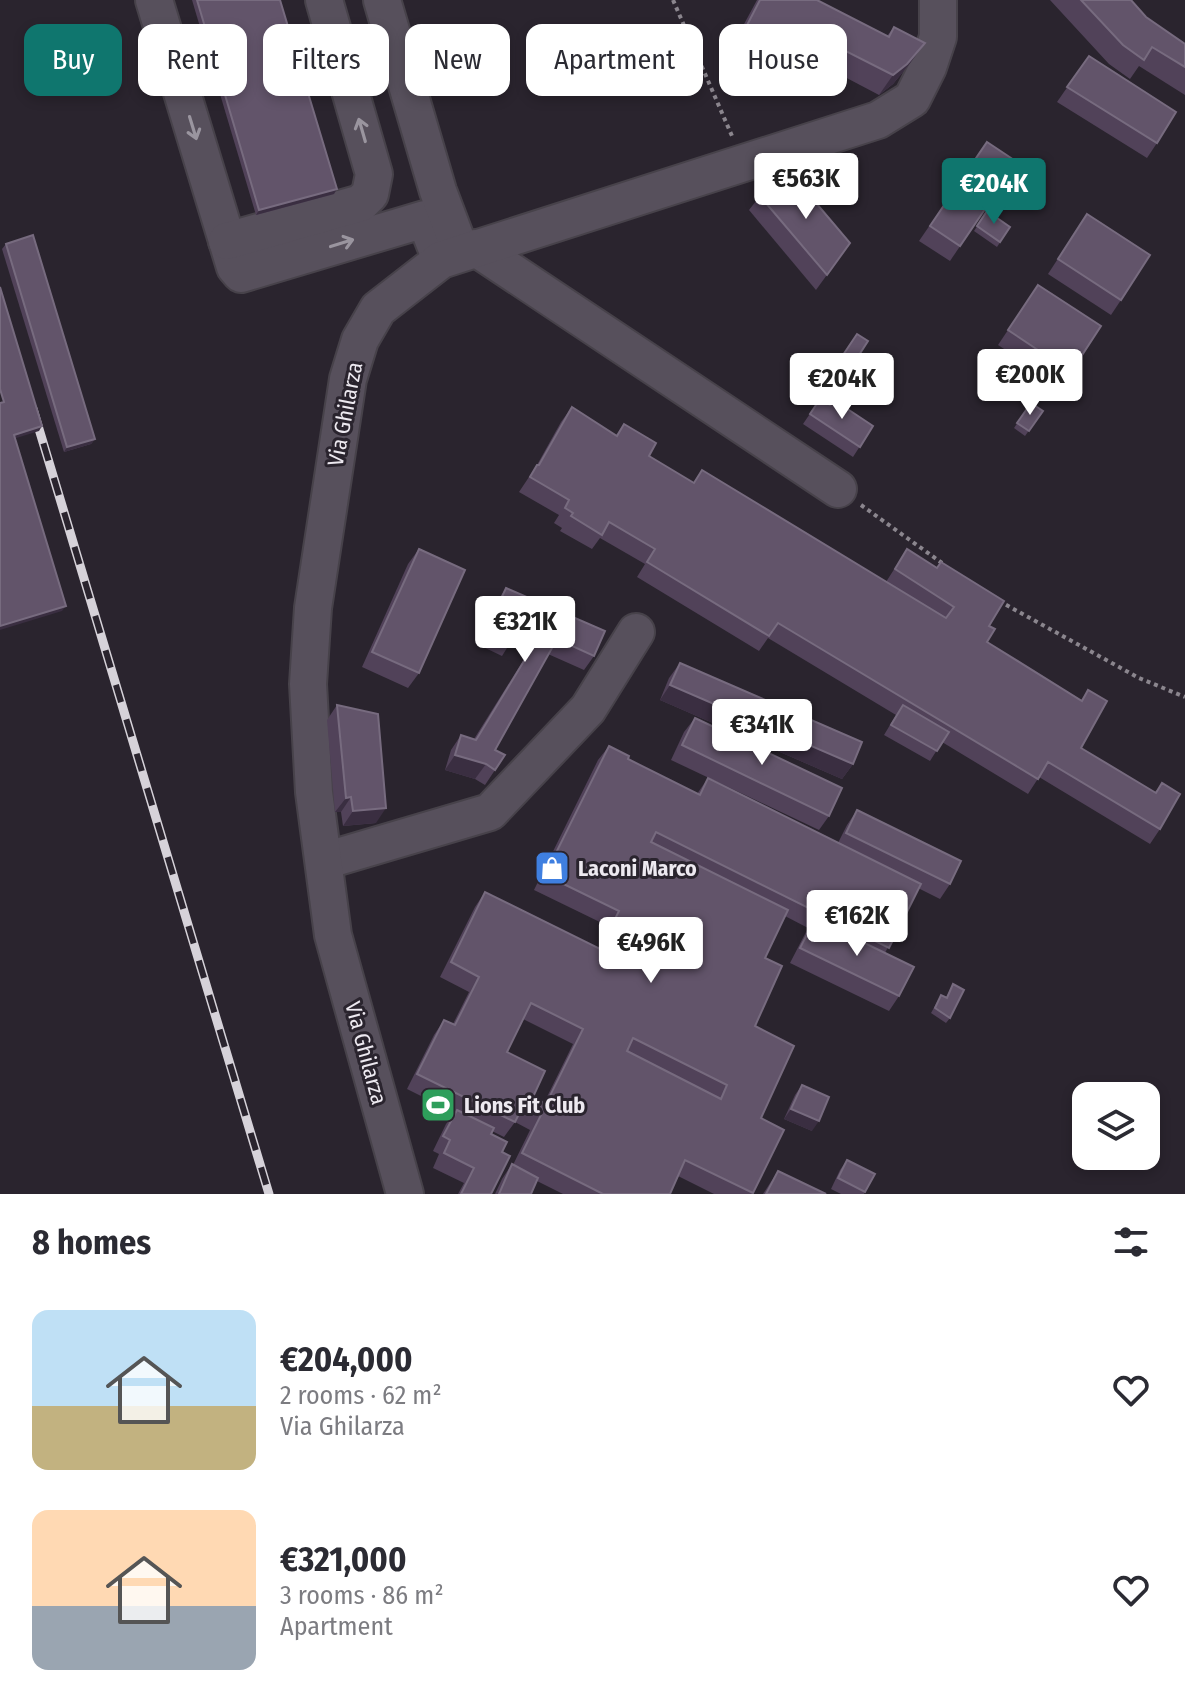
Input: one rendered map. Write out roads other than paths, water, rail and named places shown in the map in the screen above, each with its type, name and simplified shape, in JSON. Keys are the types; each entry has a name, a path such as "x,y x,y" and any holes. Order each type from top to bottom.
{"street":[{"path":"154,0 235,267 241,274 425,219 459,254 838,489"},
{"path":"227,241 361,203 370,194 374,174 324,0"},
{"path":"382,0 459,254"},
{"name":"Via Ghilarza","path":"405,1194 333,935 314,792 308,684 313,608 348,379 360,340 378,309 459,254 878,120 912,99 928,67 938,37 938,0"},
{"path":"324,861 490,812 588,709 636,632"}],"railway":[{"path":"33,409 269,1194"}],"place":[{"name":"Laconi Marco","path":"552,868"},
{"name":"Lions Fit Club","path":"438,1105"}]}
